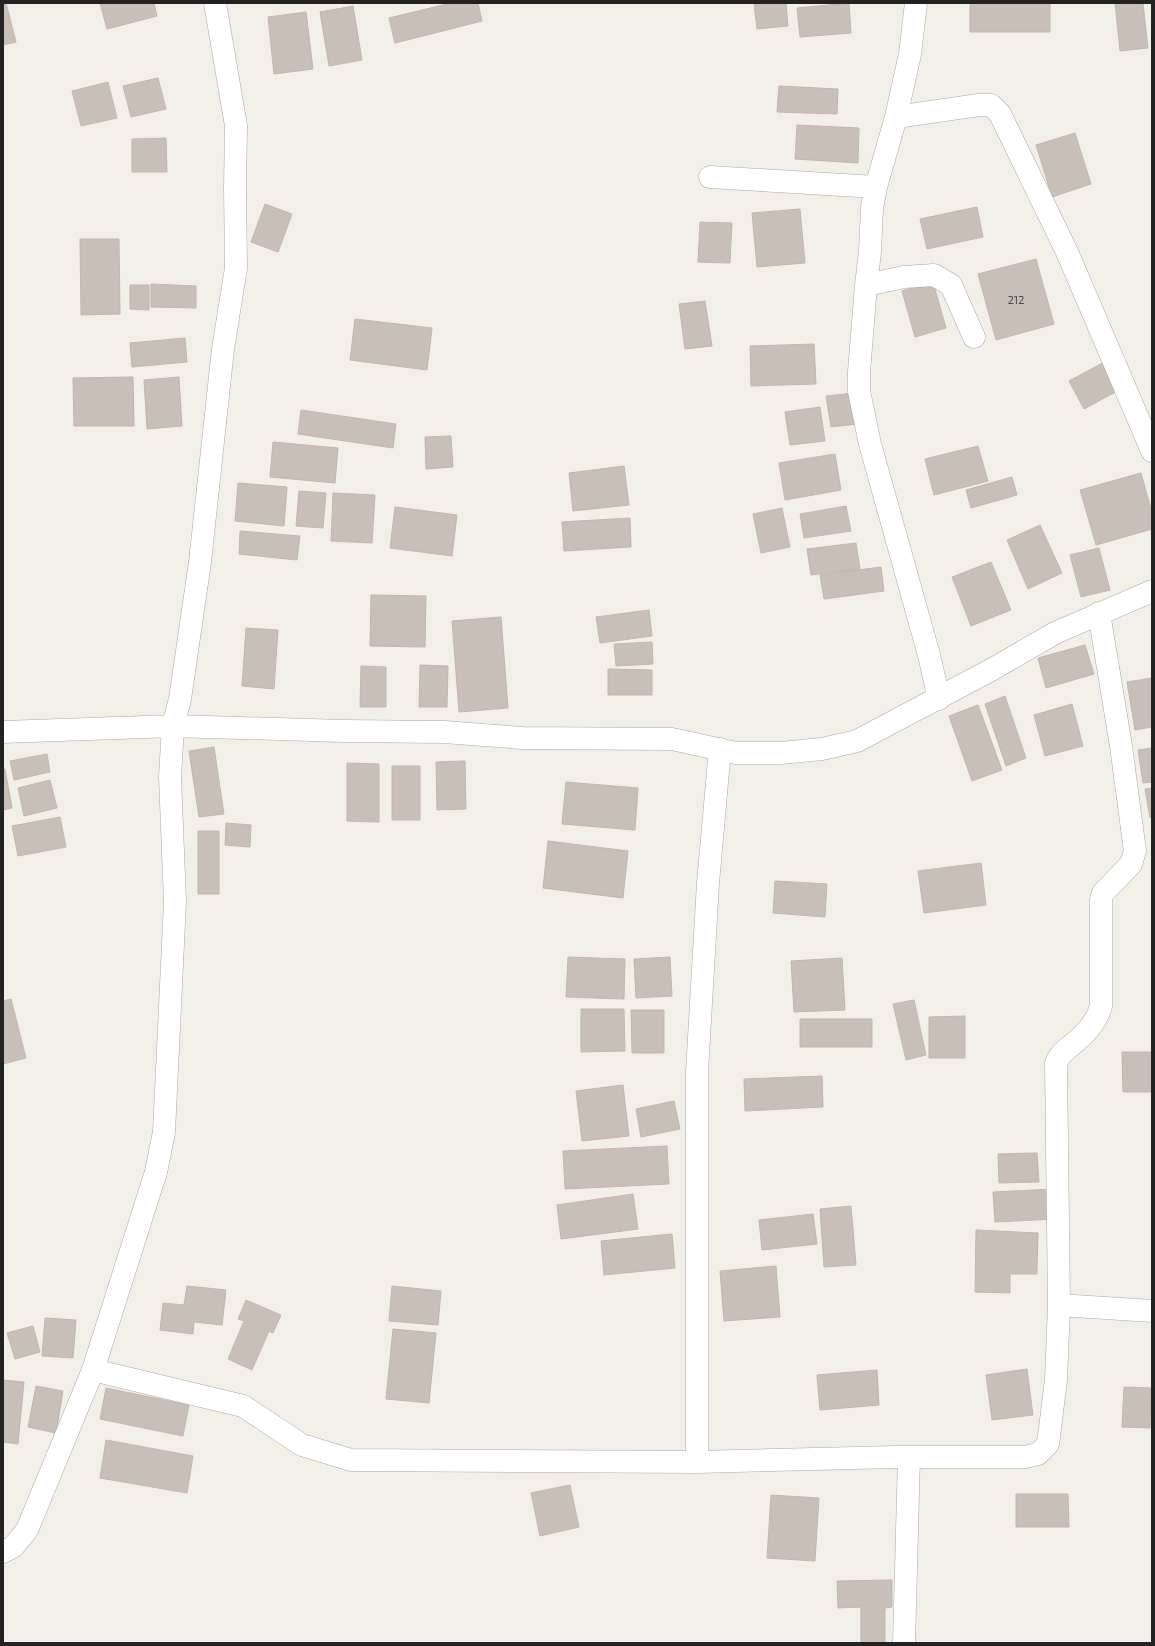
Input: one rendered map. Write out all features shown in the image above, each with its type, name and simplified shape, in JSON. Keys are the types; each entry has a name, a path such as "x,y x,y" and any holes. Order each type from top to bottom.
{"street":[{"path":"3,1552 13,1547 27,1530 93,1370 156,1172 164,1132 175,902 170,778 174,726 180,699 200,562 223,349 236,268 234,188 236,126 214,3"},
{"path":"916,3 910,54 896,117 876,187 872,208 870,252 859,372 859,391 870,444 929,655 939,699"},
{"path":"896,117 978,105 991,105 1000,114 1067,252 1152,451"},
{"path":"710,177 876,187"},
{"path":"866,285 904,277 934,275 951,285 974,337"},
{"path":"3,732 174,726 344,731 444,732 522,738 672,739 736,752 781,753 822,749 857,741 939,699 1055,633 1152,591"},
{"path":"93,1370 243,1406 302,1445 351,1460 697,1462 909,1457 1025,1457 1038,1454 1048,1444 1056,1380 1059,1305 1056,1063 1062,1053 1086,1033 1098,1015 1101,1006 1101,900 1103,893 1131,864 1135,851 1122,754 1099,613"},
{"path":"697,1462 696,1072 708,883 720,749"},
{"path":"1059,1305 1152,1311"},
{"path":"904,1643 909,1457"}],"building":[{"path":"3,3 6,3 16,42 3,45"},
{"path":"100,3 154,3 157,16 107,29"},
{"path":"451,3 478,3 482,21 395,43 389,18"},
{"path":"786,3 788,26 757,29 754,4"},
{"path":"849,3 851,33 800,37 797,8"},
{"path":"970,3 1050,3 1050,32 970,32"},
{"path":"1115,3 1143,3 1148,48 1120,51"},
{"path":"353,6 362,60 329,66 320,12"},
{"path":"306,12 313,69 274,74 268,17"},
{"path":"158,78 166,109 131,117 123,86"},
{"path":"108,82 117,118 81,126 72,91"},
{"path":"779,86 838,89 837,114 777,112"},
{"path":"797,125 859,128 858,163 795,159"},
{"path":"1075,133 1091,184 1052,197 1036,145"},
{"path":"166,138 167,172 132,172 132,139"},
{"path":"265,204 292,214 278,252 251,242"},
{"path":"977,207 983,237 927,249 920,219"},
{"path":"800,209 805,263 757,267 752,213"},
{"path":"700,222 732,223 730,263 698,262"},
{"path":"80,239 119,239 120,314 81,315"},
{"path":"1036,259 1054,324 996,340 978,274"},
{"path":"933,282 946,328 915,337 902,291"},
{"path":"151,284 196,286 196,308 151,307"},
{"path":"130,285 149,285 149,310 130,309"},
{"path":"705,301 712,346 685,349 679,304"},
{"path":"355,319 432,328 427,370 350,360"},
{"path":"185,338 187,362 132,367 130,343"},
{"path":"814,344 816,384 751,386 750,346"},
{"path":"1106,361 1121,389 1084,409 1069,381"},
{"path":"133,377 134,426 74,426 73,378"},
{"path":"179,377 182,426 147,429 144,380"},
{"path":"853,393 857,424 831,427 826,396"},
{"path":"820,407 825,441 790,445 785,412"},
{"path":"301,410 396,424 393,448 298,434"},
{"path":"451,436 453,467 426,469 425,437"},
{"path":"273,442 338,448 335,483 270,477"},
{"path":"978,446 988,481 934,495 925,459"},
{"path":"835,454 841,490 785,500 779,463"},
{"path":"624,466 629,505 573,511 569,473"},
{"path":"1141,473 1152,512 1152,529 1096,545 1080,490"},
{"path":"1012,477 1017,495 971,508 966,490"},
{"path":"238,483 287,487 284,526 235,521"},
{"path":"299,491 326,493 323,528 296,526"},
{"path":"333,493 375,495 372,543 331,541"},
{"path":"846,506 851,531 804,538 800,514"},
{"path":"395,507 457,515 452,556 390,548"},
{"path":"782,508 790,547 761,553 753,514"},
{"path":"630,518 631,547 564,551 562,522"},
{"path":"1040,525 1062,573 1028,589 1007,540"},
{"path":"240,531 300,536 297,560 239,554"},
{"path":"856,543 860,569 811,575 807,549"},
{"path":"1099,548 1110,590 1081,597 1070,555"},
{"path":"991,562 1011,610 971,626 952,577"},
{"path":"881,567 884,591 824,599 820,575"},
{"path":"371,595 426,596 425,647 370,646"},
{"path":"649,610 652,636 600,643 596,617"},
{"path":"501,617 508,708 459,712 452,621"},
{"path":"246,628 278,630 274,689 242,686"},
{"path":"652,642 653,664 616,666 614,644"},
{"path":"1085,645 1094,674 1046,688 1038,658"},
{"path":"420,665 448,666 447,707 419,707"},
{"path":"361,666 386,667 386,707 360,707"},
{"path":"608,669 652,670 652,695 608,695"},
{"path":"1152,678 1152,727 1135,730 1127,682"},
{"path":"1005,696 1026,758 1006,766 985,704"},
{"path":"1072,704 1083,746 1045,756 1034,715"},
{"path":"978,705 1002,770 972,781 949,716"},
{"path":"214,747 224,814 199,817 189,751"},
{"path":"1152,748 1152,782 1143,783 1138,750"},
{"path":"47,754 50,772 14,780 10,761"},
{"path":"465,761 466,809 437,810 436,762"},
{"path":"347,763 379,764 379,822 347,821"},
{"path":"392,766 420,766 420,820 392,820"},
{"path":"3,769 5,769 12,808 3,810"},
{"path":"50,780 57,808 24,816 18,788"},
{"path":"566,782 638,788 635,830 562,824"},
{"path":"1152,788 1152,817 1150,818 1145,789"},
{"path":"60,817 66,847 18,856 12,826"},
{"path":"226,823 251,825 250,847 225,845"},
{"path":"198,831 219,831 219,894 198,894"},
{"path":"548,841 628,851 623,898 543,888"},
{"path":"981,863 986,905 924,913 918,871"},
{"path":"775,881 827,884 825,917 773,913"},
{"path":"568,957 625,959 624,999 566,997"},
{"path":"670,957 672,996 636,998 634,959"},
{"path":"842,958 845,1010 794,1012 791,961"},
{"path":"11,999 26,1058 3,1064 3,1001"},
{"path":"914,1000 926,1055 906,1060 893,1004"},
{"path":"581,1009 624,1009 625,1051 581,1052"},
{"path":"631,1010 664,1010 664,1053 632,1053"},
{"path":"965,1016 965,1058 929,1058 929,1017"},
{"path":"800,1019 872,1019 872,1047 800,1047"},
{"path":"1122,1052 1152,1052 1152,1092 1123,1092"},
{"path":"822,1076 823,1107 745,1111 744,1079"},
{"path":"623,1085 629,1136 582,1141 576,1091"},
{"path":"674,1101 680,1129 641,1137 636,1109"},
{"path":"667,1146 669,1184 565,1189 563,1151"},
{"path":"1037,1153 1039,1182 999,1183 998,1154"},
{"path":"1054,1189 1055,1219 995,1222 993,1192"},
{"path":"633,1194 638,1229 561,1239 557,1205"},
{"path":"851,1206 856,1265 824,1267 820,1209"},
{"path":"813,1214 817,1244 762,1250 759,1220"},
{"path":"976,1230 1038,1233 1037,1274 1010,1274 1010,1293 975,1292"},
{"path":"672,1234 675,1268 604,1275 601,1241"},
{"path":"776,1266 780,1317 724,1321 720,1271"},
{"path":"187,1286 226,1290 222,1325 194,1322 193,1334 160,1330 163,1303 184,1305"},
{"path":"392,1286 441,1291 438,1325 389,1321"},
{"path":"246,1300 281,1315 273,1333 269,1331 252,1370 228,1359 244,1321 238,1319"},
{"path":"45,1318 76,1320 73,1358 42,1356"},
{"path":"33,1326 40,1352 15,1359 7,1333"},
{"path":"393,1329 436,1333 429,1403 386,1399"},
{"path":"1027,1369 1033,1415 992,1420 986,1375"},
{"path":"877,1370 879,1405 820,1410 817,1375"},
{"path":"3,1380 24,1382 18,1444 3,1442"},
{"path":"36,1386 63,1391 56,1433 28,1427"},
{"path":"1124,1387 1151,1388 1150,1428 1122,1427"},
{"path":"106,1388 189,1405 183,1436 100,1419"},
{"path":"106,1440 193,1456 187,1493 100,1478"},
{"path":"570,1485 579,1527 540,1536 531,1493"},
{"path":"1016,1494 1068,1494 1069,1527 1016,1527"},
{"path":"771,1495 819,1498 815,1561 767,1558"},
{"path":"892,1580 892,1607 885,1608 885,1643 861,1643 861,1607 838,1608 837,1581"}]}
